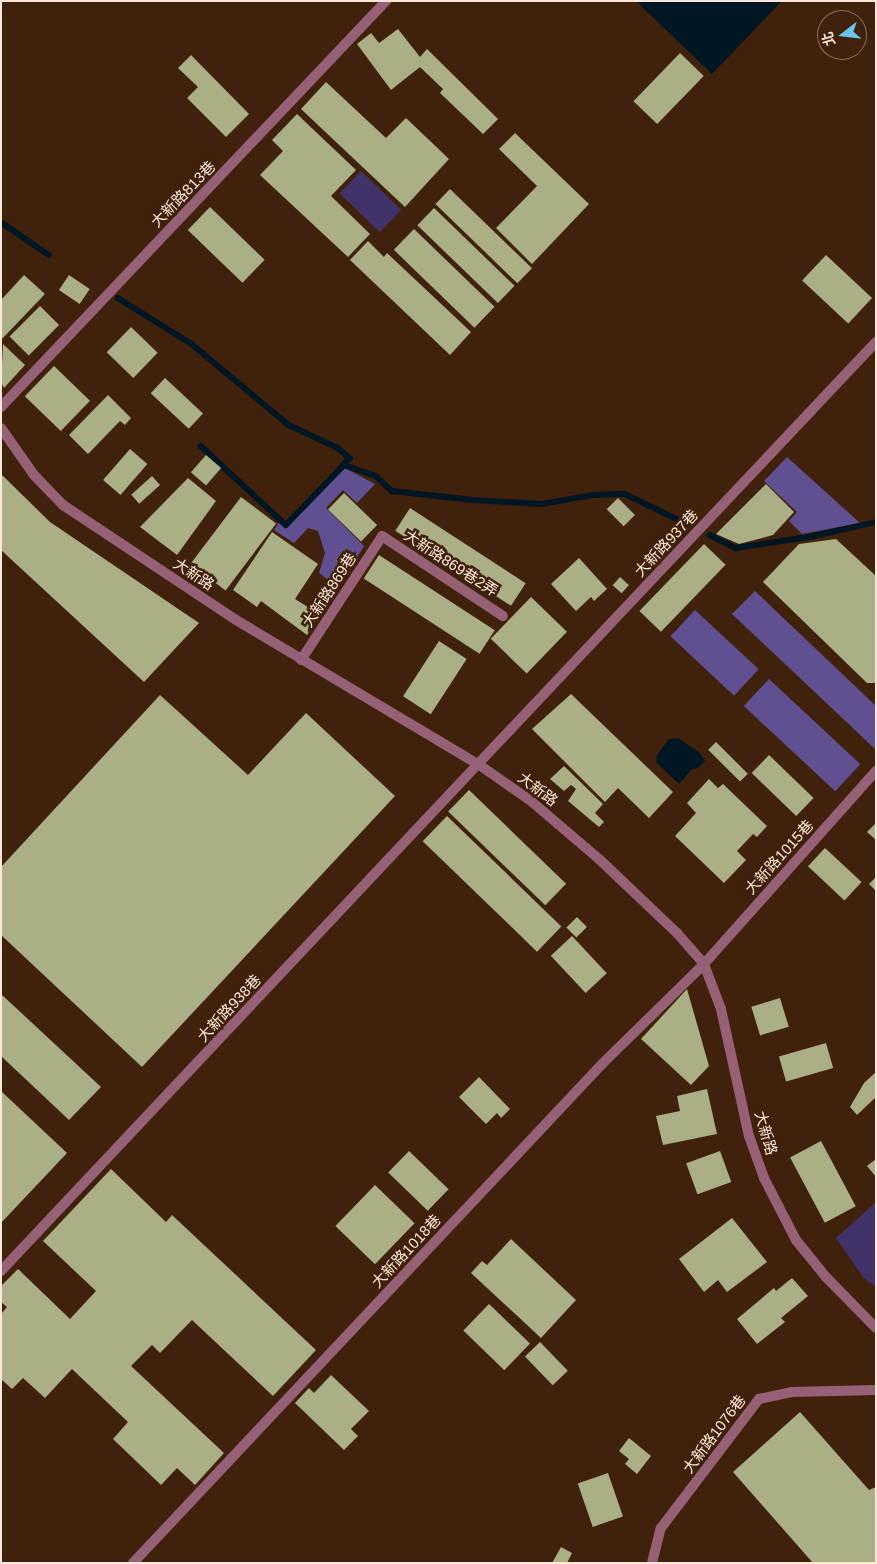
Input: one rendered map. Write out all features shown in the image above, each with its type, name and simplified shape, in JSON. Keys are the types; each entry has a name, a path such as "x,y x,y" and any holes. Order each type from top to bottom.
{"street":[{"name":"大新路813巷","path":"1,407 386,1"},
{"name":"大新路937巷","path":"478,764 876,342"},
{"name":"大新路","path":"1,428 34,475 63,504 106,536 301,660 478,764 531,801 599,859 704,964 721,1009 749,1136 764,1178 796,1240 826,1277 876,1328"},
{"name":"大新路869巷","path":"301,660 382,536"},
{"name":"大新路869巷2弄","path":"382,536 503,616"},
{"name":"大新路938巷","path":"1,1271 478,764"},
{"name":"大新路1015巷","path":"704,964 876,771"},
{"name":"大新路1018巷","path":"133,1563 603,1064 704,964"},
{"name":"大新路1076巷","path":"652,1563 662,1528 759,1399 791,1392 876,1390"}],"shaded area":[{"path":"361,171 401,210 380,232 339,193"},
{"path":"787,457 860,523 802,534 789,521 797,512 764,481"},
{"path":"345,468 375,484 357,503 343,490 326,508 364,546 338,587 319,573 325,553 318,531 308,528 294,543 274,530 279,522 286,528"},
{"path":"755,591 876,706 875,749 732,614"},
{"path":"695,610 759,669 734,696 670,636"},
{"path":"769,679 860,764 835,791 744,706"},
{"path":"876,1202 876,1287 863,1277 836,1238"}],"water":[{"path":"636,1 782,1 712,74"},
{"path":"678,738 700,753 705,761 698,768 692,769 679,784 656,762 657,755 669,739"}],"building":[{"path":"398,29 420,57 427,49 498,119 483,134 440,93 443,89 420,67 391,90 357,44 371,33 379,43"},
{"path":"680,53 704,76 657,124 633,101"},
{"path":"191,55 249,114 226,137 187,98 198,87 178,68"},
{"path":"326,82 386,138 406,118 449,159 405,207 301,109"},
{"path":"297,114 356,170 331,196 370,234 348,257 260,175 283,151 272,140"},
{"path":"515,133 589,204 532,264 496,228 537,186 499,149"},
{"path":"450,189 532,268 517,283 435,204"},
{"path":"210,207 265,260 242,283 188,230"},
{"path":"434,208 515,286 498,303 417,225"},
{"path":"414,229 495,307 474,328 394,250"},
{"path":"368,241 384,257 387,253 471,332 450,355 350,260"},
{"path":"826,255 872,298 848,324 802,281"},
{"path":"24,275 45,294 1,340 1,300"},
{"path":"69,275 90,289 80,304 59,290"},
{"path":"40,306 59,325 29,355 10,336"},
{"path":"131,327 158,353 133,378 107,352"},
{"path":"3,344 25,365 4,388 1,382"},
{"path":"54,366 90,401 61,431 25,396"},
{"path":"165,378 203,413 189,429 151,393"},
{"path":"108,395 131,418 125,425 120,421 88,454 69,435"},
{"path":"130,449 147,464 120,495 103,480"},
{"path":"206,455 221,468 206,485 191,472"},
{"path":"1,474 50,522 199,623 144,682 1,550"},
{"path":"152,476 160,485 139,504 131,495"},
{"path":"188,478 216,501 177,555 140,527"},
{"path":"766,484 794,512 773,535 739,544 716,534"},
{"path":"344,493 377,525 361,541 328,510"},
{"path":"241,497 276,523 226,591 190,564"},
{"path":"618,498 635,515 624,526 607,509"},
{"path":"410,508 526,583 511,606 395,531"},
{"path":"272,532 318,564 295,599 319,614 307,635 261,601 257,607 233,590"},
{"path":"836,539 876,576 876,683 867,683 763,582 799,544"},
{"path":"704,544 726,565 661,632 639,611"},
{"path":"379,555 495,630 479,654 364,578"},
{"path":"579,558 607,589 594,601 591,597 576,611 551,584"},
{"path":"620,577 629,585 622,593 613,585"},
{"path":"531,597 567,632 527,673 491,639"},
{"path":"439,641 467,659 431,714 403,696"},
{"path":"571,694 673,792 649,818 618,788 605,802 532,729"},
{"path":"160,695 248,775 306,713 395,796 142,1067 1,935 1,867"},
{"path":"716,742 748,774 740,782 708,750"},
{"path":"769,755 814,798 796,816 752,773"},
{"path":"564,766 603,804 595,813 604,822 599,827 568,801 576,789 571,785 564,791 550,779"},
{"path":"709,779 718,788 723,784 767,826 757,837 753,834 737,851 746,860 724,883 675,836 696,813 687,803"},
{"path":"469,790 566,884 545,905 448,812"},
{"path":"447,816 561,926 537,952 423,841"},
{"path":"876,823 876,840 867,832"},
{"path":"825,848 862,882 845,900 808,866"},
{"path":"876,877 876,891 869,884"},
{"path":"577,917 587,927 576,938 566,928"},
{"path":"572,936 607,973 586,993 551,956"},
{"path":"687,989 709,1066 691,1085 641,1039"},
{"path":"1,994 101,1087 69,1120 1,1056"},
{"path":"780,998 789,1027 760,1035 751,1007"},
{"path":"826,1043 833,1068 786,1081 779,1057"},
{"path":"876,1072 876,1097 857,1115 850,1107 864,1083"},
{"path":"479,1077 510,1109 501,1118 497,1113 486,1124 459,1097"},
{"path":"707,1089 717,1134 663,1145 656,1116 680,1111 677,1096"},
{"path":"1,1091 67,1153 1,1223"},
{"path":"821,1141 856,1206 825,1223 790,1157"},
{"path":"409,1151 449,1189 428,1211 388,1173"},
{"path":"720,1151 731,1182 697,1194 686,1163"},
{"path":"876,1159 876,1177 867,1166"},
{"path":"111,1169 166,1222 172,1215 316,1350 273,1396 192,1320 160,1353 152,1345 131,1366 224,1453 195,1485 177,1468 161,1485 113,1439 128,1422 72,1369 45,1398 23,1378 12,1389 1,1379 1,1314 7,1307 1,1302 1,1286 18,1269 70,1319 96,1291 43,1241"},
{"path":"375,1185 415,1223 375,1264 335,1226"},
{"path":"732,1218 767,1262 727,1292 718,1280 704,1292 679,1259"},
{"path":"511,1239 576,1300 541,1338 471,1273 482,1261 487,1265"},
{"path":"792,1278 808,1296 781,1318 785,1322 757,1344 737,1319 774,1288 776,1291"},
{"path":"489,1304 530,1344 504,1370 463,1331"},
{"path":"540,1342 568,1371 553,1385 525,1357"},
{"path":"331,1375 369,1411 351,1429 358,1436 344,1450 295,1403 309,1388 314,1393"},
{"path":"800,1412 869,1490 876,1487 876,1563 813,1563 733,1472"},
{"path":"629,1438 651,1456 637,1474 625,1464 629,1459 619,1451"},
{"path":"608,1473 623,1516 593,1527 578,1483"},
{"path":"561,1547 572,1553 567,1563 552,1563"}],"waterway":[{"path":"1,222 49,255"},
{"path":"118,298 192,344 289,425 338,448 350,458 344,465"},
{"path":"201,446 286,525 344,465 376,476 392,491 473,500 542,504 593,495 625,494 687,524"},
{"path":"710,535 736,548 814,536 876,522"}]}
